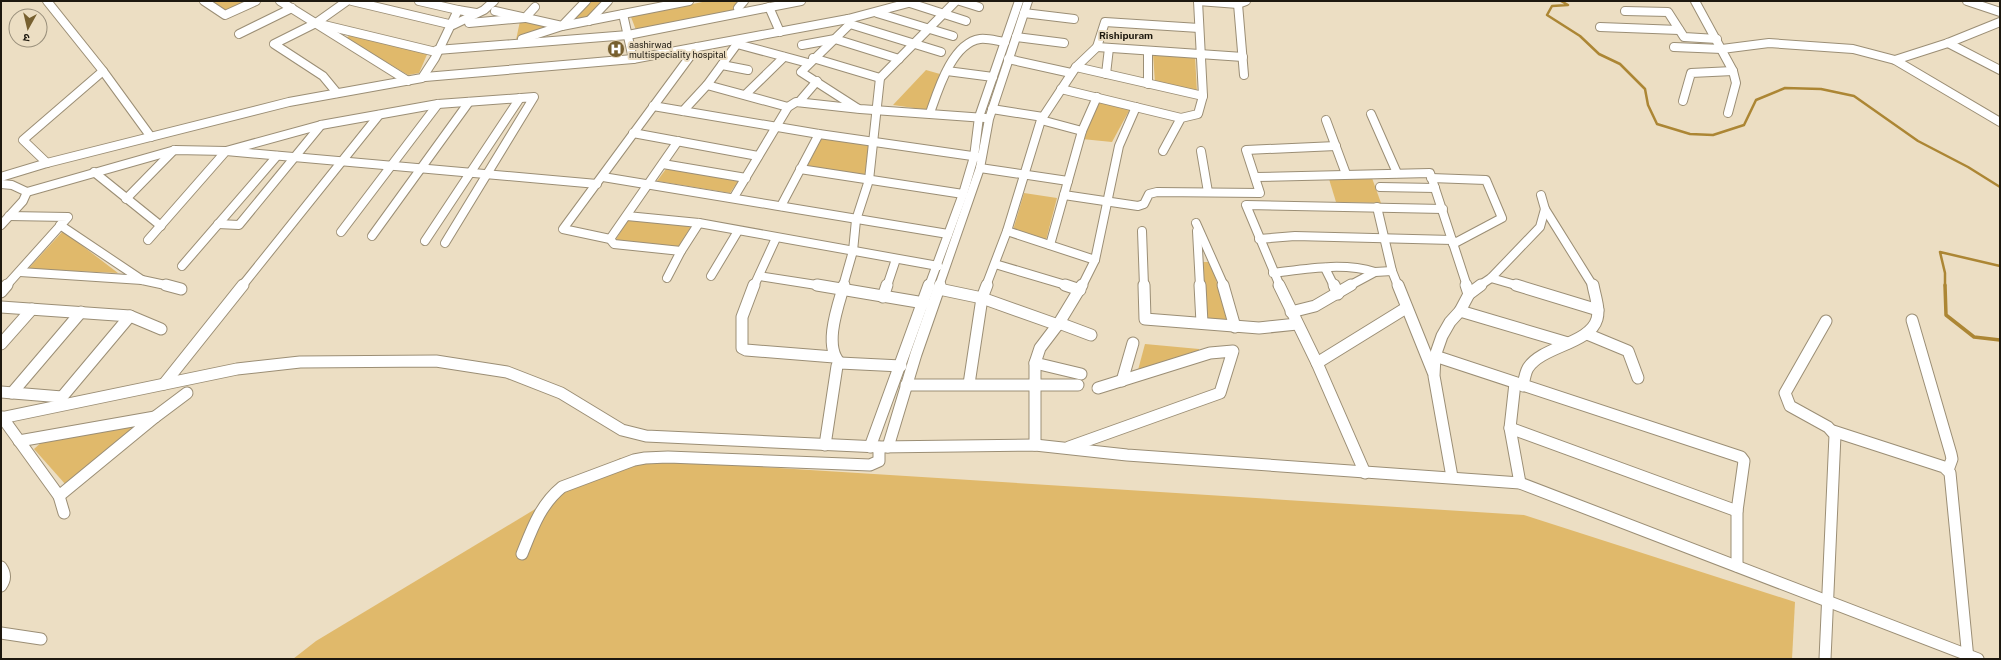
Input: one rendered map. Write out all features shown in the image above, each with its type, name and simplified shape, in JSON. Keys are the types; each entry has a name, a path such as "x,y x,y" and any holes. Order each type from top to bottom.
{"street":[{"path":"47,1 103,71 151,137"},
{"path":"204,1 225,15 256,1"},
{"path":"280,1 408,81"},
{"path":"338,93 323,76 274,44 316,23 347,1"},
{"path":"352,1 453,25 476,14 494,1"},
{"path":"419,1 443,3 458,10 476,14"},
{"path":"562,26 586,1"},
{"path":"589,21 608,1"},
{"path":"643,10 652,1"},
{"path":"505,44 562,26 690,1"},
{"path":"738,8 744,1"},
{"path":"316,23 437,51 505,44 628,35 802,1"},
{"path":"825,445 837,366 837,360 832,344 834,320 853,251 856,220 869,180 880,78 956,1"},
{"path":"960,1 979,7"},
{"path":"879,447 906,385 939,289 945,266 980,168 978,157 979,117 1018,1"},
{"path":"522,554 541,508 552,494 562,487 634,460 645,458 668,458 870,465 879,461 879,447 900,366 978,157 1008,59 1028,1"},
{"path":"1061,89 1181,118 1198,114 1203,96 1198,1 1242,2 1244,75"},
{"path":"1695,1 1717,39 1733,71 1736,83 1728,113"},
{"path":"1968,1 2000,12"},
{"path":"1,177 48,163 289,102 425,77 633,59 697,46 737,42 780,32 849,21 913,2 942,14 966,21"},
{"path":"469,23 525,18 537,4"},
{"path":"769,7 780,32"},
{"path":"239,34 292,8"},
{"path":"425,77 437,51 453,25 458,10"},
{"path":"495,11 562,26"},
{"path":"1625,11 1668,12 1679,30 1686,38 1717,39"},
{"path":"876,13 953,36"},
{"path":"1024,13 1074,19"},
{"path":"623,14 633,59"},
{"path":"849,21 835,39 800,72 817,81 860,109"},
{"path":"849,21 941,52"},
{"path":"1095,22 1199,28"},
{"path":"969,384 982,298 1026,174 1042,118 1074,70 1097,47 1105,22"},
{"path":"1895,60 2000,22"},
{"path":"1600,27 1679,30"},
{"path":"1016,37 1064,44"},
{"path":"802,45 835,39 899,59"},
{"path":"930,113 947,70 955,57 972,42 979,39 1005,42"},
{"path":"737,42 784,57 811,61 880,78"},
{"path":"683,111 707,85 737,42"},
{"path":"1948,42 2000,70"},
{"path":"1674,47 1722,49 1769,43 1853,49 1895,60 2000,122"},
{"path":"681,251 614,244 610,239 563,229 697,46"},
{"path":"1097,47 1243,57"},
{"path":"1106,74 1109,48"},
{"path":"1148,51 1148,84"},
{"path":"746,94 784,57"},
{"path":"1008,59 1106,74 1203,96"},
{"path":"722,65 748,70"},
{"path":"947,70 992,77"},
{"path":"48,163 23,140 103,71"},
{"path":"1683,101 1691,73 1733,71"},
{"path":"800,102 817,81"},
{"path":"707,85 746,94 788,107"},
{"path":"148,240 226,151 321,125 438,104 534,97 445,243"},
{"path":"1050,245 1082,131 1097,97"},
{"path":"425,241 520,98"},
{"path":"372,236 469,102"},
{"path":"734,196 788,107 796,102 860,109 930,113 989,119"},
{"path":"341,232 438,104"},
{"path":"654,106 874,143 978,157"},
{"path":"1035,445 1035,363 1040,348 1080,290 1095,260 1119,146 1136,107"},
{"path":"992,109 1042,118 1082,131"},
{"path":"1371,114 1397,173"},
{"path":"164,384 343,161 378,115"},
{"path":"1163,151 1181,118"},
{"path":"1326,120 1346,174"},
{"path":"218,224 239,225 321,125"},
{"path":"633,133 758,156"},
{"path":"780,206 819,134"},
{"path":"610,239 650,184 678,141"},
{"path":"1064,195 1141,206 1144,204 1149,194 1153,193 1260,193 1246,150 1336,146"},
{"path":"126,199 174,150"},
{"path":"1,184 12,185 27,192 174,150 226,151 470,172 487,175 600,180 650,184 734,196 856,220 948,234"},
{"path":"1201,151 1208,192"},
{"path":"182,266 277,156"},
{"path":"663,164 746,178"},
{"path":"980,168 1068,181"},
{"path":"800,169 963,194"},
{"path":"94,172 161,226"},
{"path":"1256,177 1430,173 1443,209 1469,294"},
{"path":"1259,239 1295,236 1384,238 1453,242 1502,218 1486,180 1432,178"},
{"path":"1380,188 1435,188"},
{"path":"1,225 23,201 27,192"},
{"path":"1242,193 1273,272 1317,364 1365,473"},
{"path":"1520,483 1510,428 1519,385 1528,368 1546,353 1587,334 1597,320 1598,310 1593,286 1545,210 1541,195"},
{"path":"1246,205 1443,209"},
{"path":"1377,207 1392,271 1434,376 1452,477"},
{"path":"1434,376 1435,356 1442,336 1450,322 1460,311 1469,294 1490,278 1540,227 1545,210"},
{"path":"1,292 68,216 9,216"},
{"path":"627,216 699,223 938,266"},
{"path":"667,278 681,251 699,223"},
{"path":"1202,324 1196,223 1226,292 1235,327"},
{"path":"60,225 142,280"},
{"path":"711,276 738,231"},
{"path":"1007,231 1095,260"},
{"path":"1142,231 1145,319 1259,328 1297,324"},
{"path":"776,238 742,318 742,348 746,350 900,366"},
{"path":"883,296 896,259"},
{"path":"995,264 1080,290"},
{"path":"1273,272 1325,268 1368,269 1375,272 1392,271"},
{"path":"1325,268 1338,294"},
{"path":"20,272 142,280 181,289"},
{"path":"1291,312 1315,306 1375,272"},
{"path":"759,276 924,303"},
{"path":"1490,278 1598,310"},
{"path":"939,289 982,298 1091,335"},
{"path":"1,307 130,316 161,329"},
{"path":"1317,364 1406,308"},
{"path":"1,344 32,309"},
{"path":"1460,311 1568,344"},
{"path":"12,393 81,312"},
{"path":"59,401 130,316"},
{"path":"64,513 59,496 1,418 59,401 164,384 237,369 300,362 436,361 507,372 561,393 622,430 646,436 879,447 1035,445 1067,447 1127,455 1520,483 1812,594 1827,602 1971,658 1950,473 1948,470 1952,459 1912,320"},
{"path":"1826,321 1785,393 1785,398 1790,406 1833,431 1948,470"},
{"path":"1587,334 1628,351 1638,378"},
{"path":"1122,381 1133,343"},
{"path":"1067,447 1220,393 1233,351 1210,354 1098,388"},
{"path":"1435,356 1519,385 1742,457 1744,461 1737,511 1737,566"},
{"path":"1035,363 1081,374"},
{"path":"906,385 1078,385"},
{"path":"1,392 59,401"},
{"path":"59,496 155,417 187,393"},
{"path":"19,441 155,417"},
{"path":"1510,428 1737,511"},
{"path":"1825,659 1835,435 1833,431"},
{"path":"1,567 5,572 5,581 1,586"},
{"path":"1,633 42,639"}],"shaded area":[{"path":"210,1 250,1 226,12"},
{"path":"592,1 611,1 594,19 574,20"},
{"path":"707,1 741,1 733,11 636,30 631,17"},
{"path":"520,21 558,26 531,32 516,40"},
{"path":"352,34 429,50 419,73 408,75 346,38"},
{"path":"1153,53 1195,56 1197,93 1155,83"},
{"path":"926,70 940,74 928,110 893,105"},
{"path":"1099,101 1130,109 1112,142 1082,139"},
{"path":"822,138 871,145 865,176 807,166"},
{"path":"666,169 739,180 730,193 657,181"},
{"path":"1372,178 1381,203 1336,202 1329,179"},
{"path":"1024,193 1057,198 1046,240 1013,230"},
{"path":"629,218 692,225 677,249 615,241"},
{"path":"63,231 118,273 28,269"},
{"path":"1201,262 1210,262 1230,322 1206,320"},
{"path":"1145,344 1199,349 1199,352 1138,370"},
{"path":"139,423 66,485 34,449 43,441"},
{"path":"620,458 1524,515 1795,602 1792,659 293,659 316,641"}],"waterway":[{"path":"1561,1 1568,5 1552,6 1547,15 1580,36 1599,54 1620,64 1645,89 1648,105 1657,124 1690,134 1713,135 1744,125 1756,100 1785,88 1821,89 1854,96 1918,141 1968,167 2000,187"},
{"path":"1945,285 1945,273 1940,252 2000,266"},
{"path":"1945,285 1946,315 1974,337 2000,340"}],"place":[{"name":"aashirwad multispeciality hospital","path":"616,49"}],"district":[{"name":"Rishipuram","path":"1126,35"}]}
